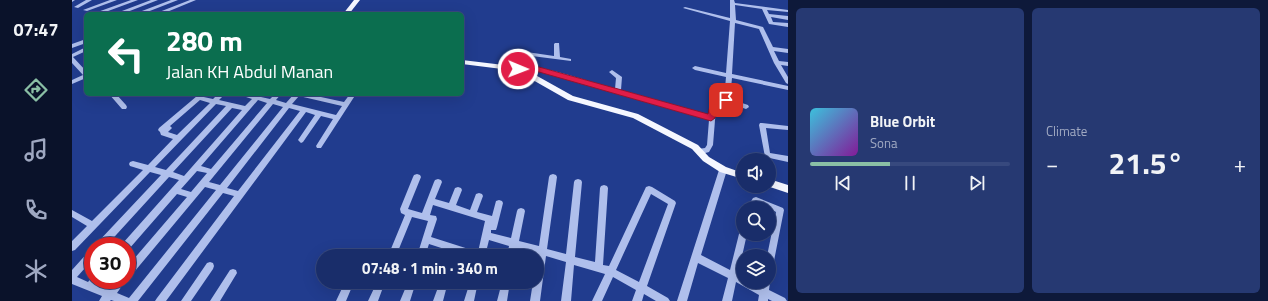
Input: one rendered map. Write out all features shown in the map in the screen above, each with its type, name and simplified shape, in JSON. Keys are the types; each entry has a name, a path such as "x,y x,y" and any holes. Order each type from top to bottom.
{"main road":[{"path":"348,12 356,1"},
{"path":"464,62 516,68 568,97 635,116 701,153 723,170 736,174"},
{"path":"776,186 788,189"}],"street":[{"path":"76,7 90,0"},
{"path":"84,3 95,0"},
{"path":"85,10 116,0 126,12 156,0"},
{"path":"101,12 136,0"},
{"path":"143,12 176,0"},
{"path":"162,12 194,0"},
{"path":"701,153 707,150 710,145 713,107 724,103 726,100 733,20 733,2 788,11"},
{"path":"685,8 761,28 768,24 788,26"},
{"path":"764,8 771,23 788,26"},
{"path":"767,15 788,18"},
{"path":"761,28 772,49 777,63 788,82"},
{"path":"72,46 84,42"},
{"path":"557,44 557,58"},
{"path":"772,49 788,51"},
{"path":"72,56 84,50"},
{"path":"569,60 513,52 516,68 539,70 711,118"},
{"path":"72,59 84,73"},
{"path":"777,63 788,64"},
{"path":"695,68 788,88"},
{"path":"705,78 706,71"},
{"path":"612,72 619,77 618,92"},
{"path":"72,82 84,76"},
{"path":"114,96 124,107"},
{"path":"201,96 247,109"},
{"path":"161,130 201,96"},
{"path":"178,138 164,133 201,96"},
{"path":"72,243 93,226 220,96"},
{"path":"134,237 258,96 271,102 338,118"},
{"path":"136,263 276,96"},
{"path":"132,301 296,96"},
{"path":"307,96 346,105"},
{"path":"319,146 352,96"},
{"path":"726,100 746,107"},
{"path":"108,237 231,105"},
{"path":"160,301 304,110"},
{"path":"301,140 320,114"},
{"path":"788,130 762,125 766,155 788,159"},
{"path":"133,164 185,179"},
{"path":"195,167 212,172"},
{"path":"682,301 723,170"},
{"path":"542,249 553,176"},
{"path":"417,177 404,210 432,218 434,221 424,249"},
{"path":"425,216 438,182"},
{"path":"566,301 578,182"},
{"path":"203,183 240,194"},
{"path":"599,267 604,188"},
{"path":"597,301 649,189 672,203 638,301"},
{"path":"175,190 192,196"},
{"path":"452,207 458,190"},
{"path":"473,213 479,196"},
{"path":"431,201 490,219 489,236"},
{"path":"483,249 489,236 499,203"},
{"path":"776,208 780,210 776,230"},
{"path":"513,249 521,211"},
{"path":"395,249 410,212"},
{"path":"72,213 75,220 93,226"},
{"path":"72,247 84,234"},
{"path":"489,236 535,249"},
{"path":"427,240 446,249"},
{"path":"727,301 741,241"},
{"path":"544,252 610,271 665,301"},
{"path":"696,257 736,278"},
{"path":"72,276 84,263"},
{"path":"186,301 210,266"},
{"path":"215,301 233,273"},
{"path":"72,280 84,282"},
{"path":"99,289 107,298 126,301"},
{"path":"107,298 114,289"},
{"path":"341,301 347,289"},
{"path":"374,301 378,289"},
{"path":"406,301 410,289"},
{"path":"438,301 442,289"},
{"path":"469,301 472,289"},
{"path":"502,301 505,289"},
{"path":"535,301 537,289"},
{"path":"753,289 764,297 782,301"}],"route":[{"path":"518,69 518,67 530,68 580,80 711,118 713,107 724,103 726,100"}]}
